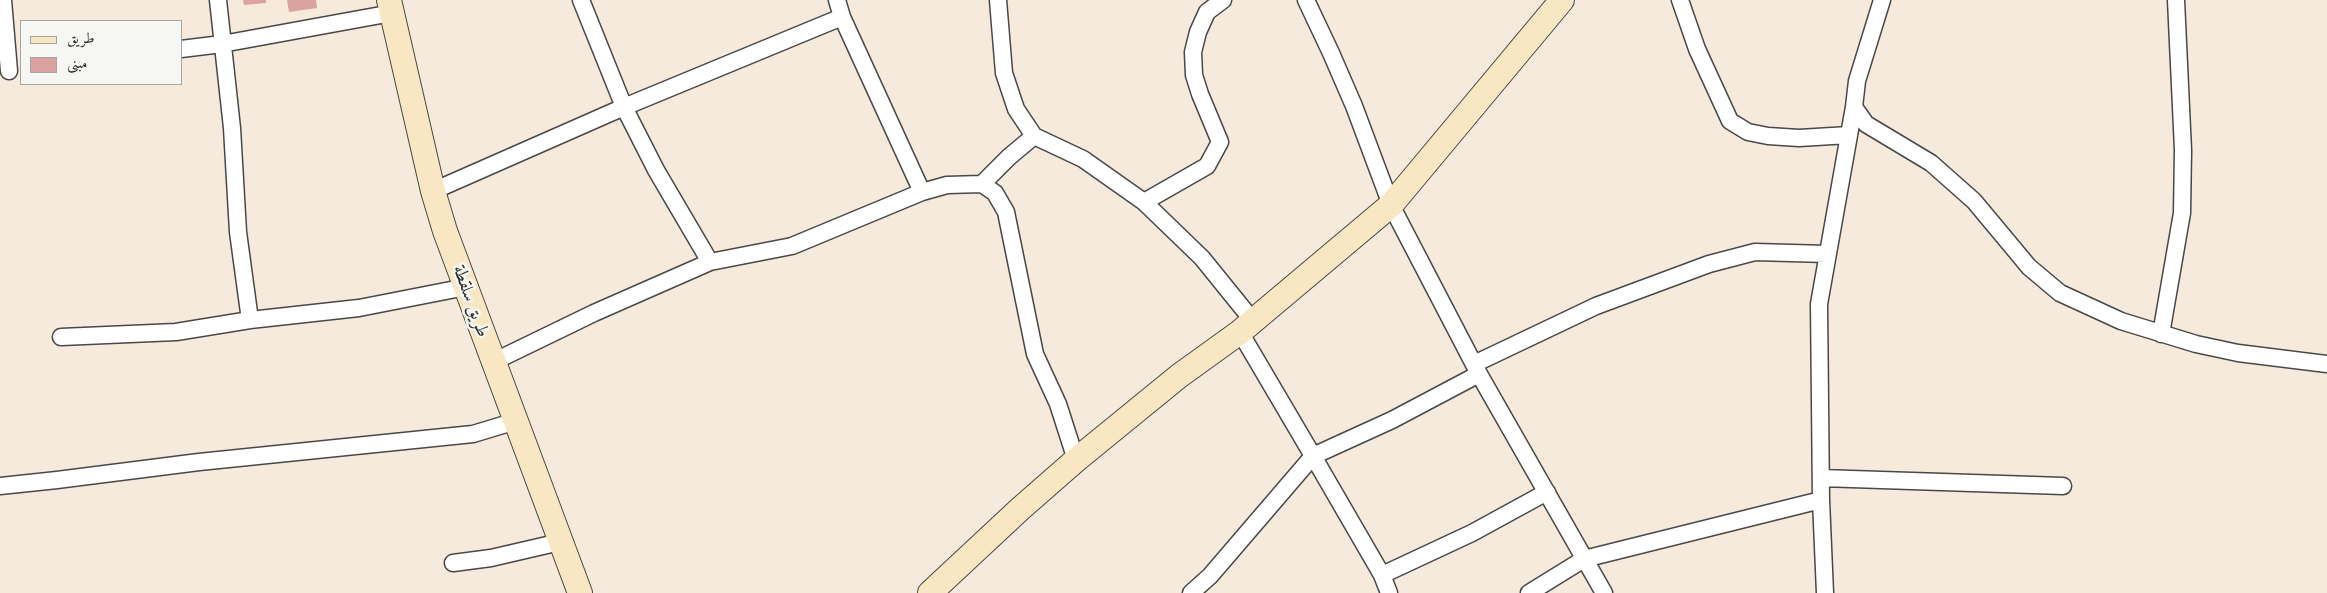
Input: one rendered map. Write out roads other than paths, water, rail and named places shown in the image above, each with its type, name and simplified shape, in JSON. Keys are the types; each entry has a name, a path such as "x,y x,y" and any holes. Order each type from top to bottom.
{"street":[{"path":"3,0 10,71"},
{"path":"218,0 232,128 238,232 250,320"},
{"path":"581,0 624,107 656,170 710,262"},
{"path":"837,0 842,17 922,192"},
{"path":"998,0 1004,73 1016,109 1034,136 1083,159 1144,202 1202,258 1247,327 1313,456 1382,575 1389,593"},
{"path":"1144,202 1207,166 1220,142 1194,75 1193,52 1198,32 1207,12 1223,0"},
{"path":"1306,0 1350,97 1391,205 1477,369 1604,593"},
{"path":"930,593 1076,460 1180,376 1247,327 1391,205 1562,0"},
{"path":"1680,0 1697,49 1730,121 1748,132 1768,136 1800,138 1849,135"},
{"path":"1825,593 1821,500 1819,304 1857,81 1882,0"},
{"path":"2161,334 2182,213 2183,150 2176,0"},
{"path":"182,49 222,44 390,6"},
{"name":"طريق سلقطة","path":"390,6 433,192 493,362 580,593"},
{"path":"433,192 624,107 842,17"},
{"path":"1854,107 1866,124 1931,162 1974,201 2029,267 2060,293 2113,318 2161,334 2238,353 2327,364"},
{"path":"982,184 1009,157 1034,136"},
{"path":"493,362 594,313 710,262 792,246 922,192 947,185 982,184 995,193 1006,212 1035,354 1058,404 1076,460"},
{"path":"1191,593 1210,576 1313,456 1392,420 1477,369 1596,306 1710,264 1755,252 1828,254"},
{"path":"61,337 176,332 250,320 359,308 466,287"},
{"path":"0,486 199,462 473,434 516,422"},
{"path":"1821,478 2063,486"},
{"path":"1382,575 1472,533 1546,492"},
{"path":"1529,593 1584,559 1821,500"},
{"path":"453,563 491,558 560,542"}]}
